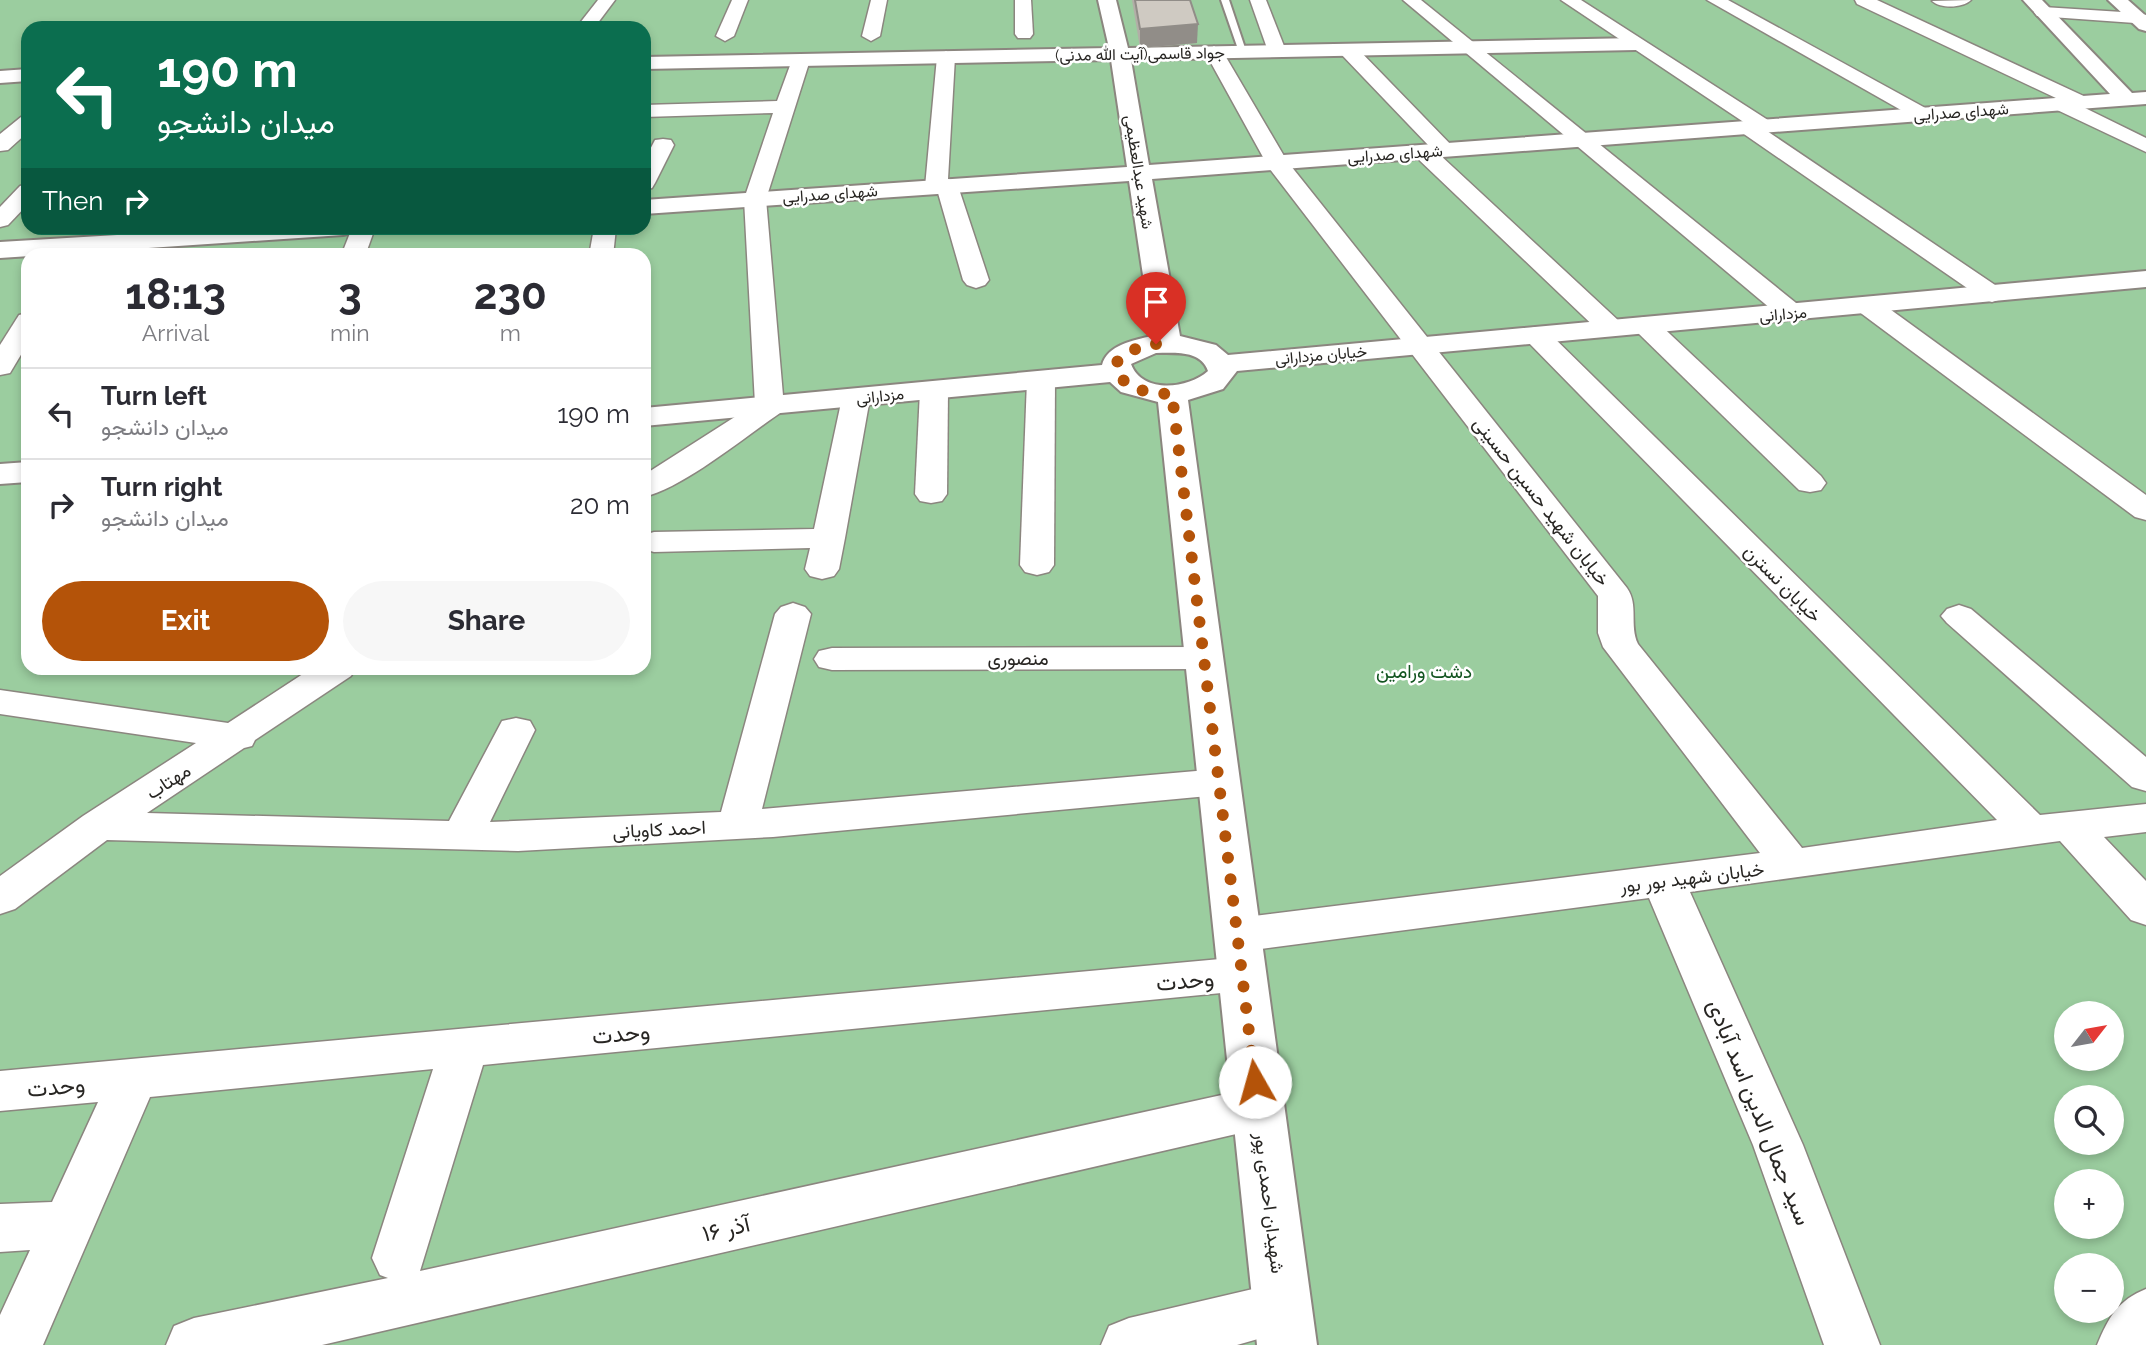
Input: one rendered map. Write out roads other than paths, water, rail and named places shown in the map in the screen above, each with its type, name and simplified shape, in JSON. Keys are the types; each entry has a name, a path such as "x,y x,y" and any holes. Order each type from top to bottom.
{"street":[{"path":"590,21 607,0"},
{"path":"725,36 740,0"},
{"path":"871,36 879,0"},
{"path":"1023,0 1024,34"},
{"name":"شهید عبدالعظیمی","path":"1107,0 1120,54 1167,344"},
{"path":"1258,0 1277,51"},
{"path":"1411,0 1793,313"},
{"path":"1569,0 1756,127 1992,294"},
{"path":"1715,0 1922,114"},
{"path":"1863,0 2071,103 2146,146"},
{"path":"1889,12 1963,0"},
{"path":"2117,0 2143,21"},
{"path":"2038,6 2143,21"},
{"path":"2038,6 2136,98"},
{"name":"جواد قاسمی(آیت الله مدنی)","path":"651,63 1636,44"},
{"path":"1348,50 1435,151 1611,328"},
{"name":"خیابان شهید حسین حسینی","path":"1214,52 1277,163 1615,595 1617,603 1613,630 1621,647 1792,864"},
{"path":"946,57 941,187 976,280"},
{"path":"651,484 771,407 755,199 802,60"},
{"path":"0,77 21,76"},
{"name":"شهدای صدرایی","path":"651,206 1277,163 2136,98"},
{"path":"651,111 786,107"},
{"path":"0,117 21,116"},
{"path":"0,145 21,127"},
{"path":"651,169 663,145"},
{"path":"0,220 21,198"},
{"path":"133,248 168,235"},
{"path":"0,250 21,250"},
{"name":"مزدارانی","path":"1420,346 2146,279"},
{"path":"1867,305 2146,510"},
{"path":"1645,325 1810,483"},
{"path":"0,367 21,332"},
{"name":"خیابان نسترن","path":"1536,335 2051,828 2146,909"},
{"path":"1167,344 1197,348 1212,355 1222,364 1223,373 1216,383 1202,390 1172,394 1141,390 1125,383 1116,373 1116,363 1124,354 1138,348 1167,344"},
{"name":"خیابان مزدارانی","path":"1222,364 1420,346"},
{"name":"مزدارانی","path":"651,416 1116,373"},
{"path":"1037,565 1041,380"},
{"path":"931,494 934,391"},
{"name":"شهیدان احمدی پور","path":"1172,394 1285,1327"},
{"path":"654,542 825,553 856,398"},
{"path":"0,474 21,472"},
{"path":"738,825 793,614"},
{"path":"1959,616 2146,778"},
{"name":"منصوری","path":"832,659 1204,658"},
{"name":"مهتاب","path":"0,898 97,826 237,737 328,675"},
{"path":"0,702 237,737"},
{"path":"462,836 516,730"},
{"name":"احمد کاویانی","path":"97,826 518,837 738,825 1219,782"},
{"name":"خیابان شهید بور بور","path":"1240,955 1663,881 2051,828 2146,818"},
{"name":"سید جمال الدین اسد آبادی","path":"1663,881 1778,1146 1852,1345"},
{"name":"وحدت","path":"0,1091 464,1047 1240,955"},
{"path":"399,1258 464,1047"},
{"path":"15,1345 134,1079"},
{"name":"۱۶ آذر","path":"194,1345 286,1327 1258,1108"},
{"path":"0,1228 68,1225"},
{"path":"2124,1345 2146,1315"},
{"path":"1129,1345 1285,1327"}],"lane":[{"path":"1225,0 1244,52"}],"park label":[{"name":"دشت ورامین","path":"1424,671"}]}
